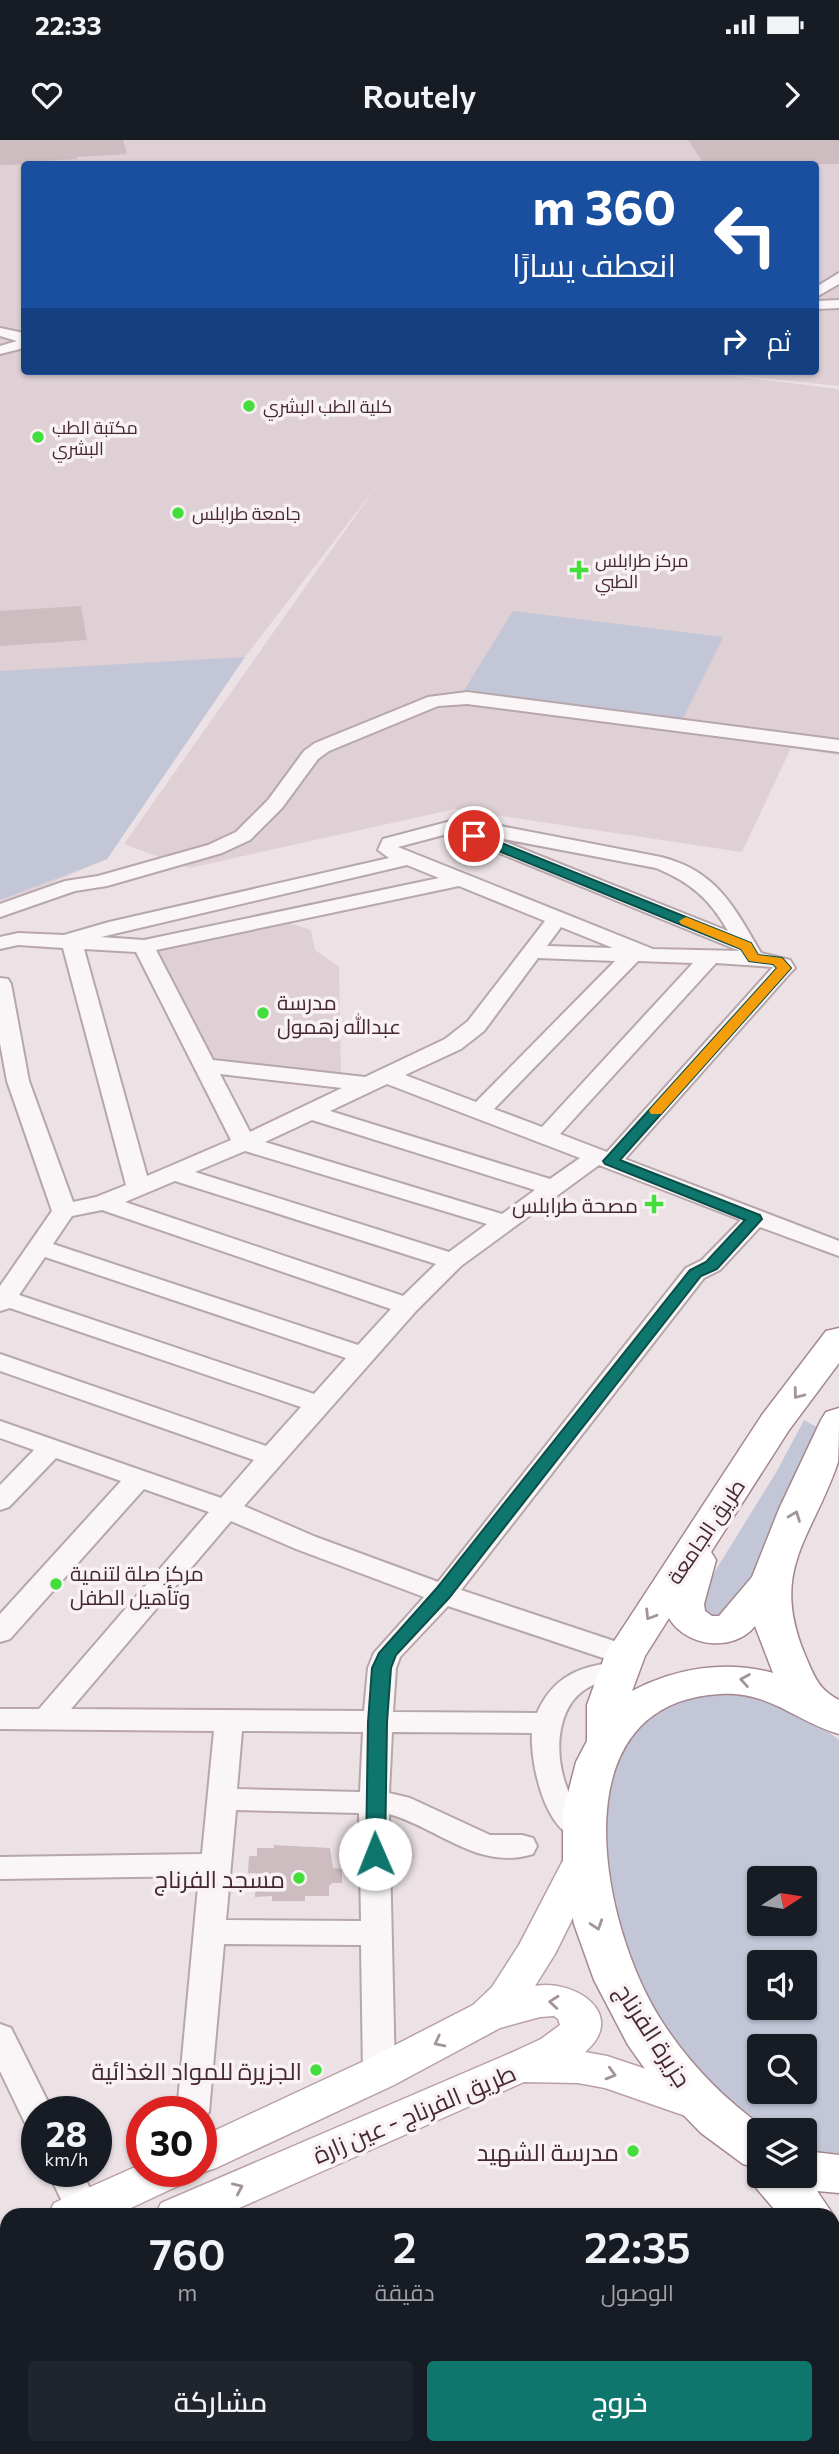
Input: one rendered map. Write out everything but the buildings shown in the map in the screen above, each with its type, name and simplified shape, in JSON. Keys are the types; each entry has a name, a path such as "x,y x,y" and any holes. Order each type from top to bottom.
{"highway":[{"name":"طريق الجامعة","path":"606,1738 607,1705 622,1663 671,1582 775,1423 839,1339"},
{"path":"824,1710 795,1679 781,1644 770,1594 771,1580 800,1503 839,1420"},
{"path":"702,1538 685,1595 684,1612 690,1622 713,1630 733,1626 771,1580"},
{"name":"جزيرة الفرناج","path":"747,2144 700,2104 664,2060 635,2015 612,1970 594,1916 583,1845 586,1797 606,1738 629,1712 663,1692 705,1681 741,1679 762,1683 824,1710"},
{"path":"817,2171 839,2174"},
{"path":"785,2188 803,2208"}],"main road":[{"path":"487,2017 506,1998 535,1954 583,1845"},
{"path":"217,2149 379,2073 487,2017 542,2001 558,2000 571,2006 580,2015 581,2027 574,2038 520,2066"},
{"name":"طريق الفرناج - عين زارة","path":"194,2208 520,2066 578,2067 607,2072 700,2104"},
{"path":"72,2199 126,2184"}],"street":[{"path":"819,291 839,277"},
{"path":"819,307 839,306"},
{"path":"0,332 21,340"},
{"path":"0,350 21,342"},
{"path":"0,911 72,885 100,882 215,849 243,836 260,821 316,751 442,699 467,698 839,746"},
{"path":"641,956 388,850 387,846 451,827 469,826 661,863 681,870 717,893 750,952"},
{"path":"47,1719 271,1457 407,1306 452,1261 554,1188 604,1159 784,968 778,961 750,952 451,827"},
{"path":"71,940 109,928 409,859"},
{"path":"0,943 19,939 71,940 144,946 460,880"},
{"path":"0,923 82,892 100,882"},
{"path":"320,1405 2,1301 64,1211 103,1203 244,1143 467,1036 556,920"},
{"path":"71,940 139,1188"},
{"path":"144,946 244,1143 505,1222"},
{"path":"531,952 709,958 750,952"},
{"path":"478,1113 641,956"},
{"path":"546,1136 709,958"},
{"path":"0,984 18,1081 64,1211"},
{"path":"206,1066 377,1080 546,1136 755,1219 839,1249"},
{"path":"308,1111 554,1188"},
{"path":"173,1173 452,1261"},
{"path":"103,1203 407,1306"},
{"path":"379,2073 374,1802 382,1668 388,1653 443,1594 695,1273 711,1265 755,1219"},
{"path":"39,1247 363,1354"},
{"path":"0,1362 271,1457"},
{"path":"0,1429 226,1509 306,1543 622,1663"},
{"path":"0,1501 52,1447"},
{"path":"0,1632 138,1479"},
{"path":"583,1845 552,1785 546,1743 548,1723 558,1698 569,1687 622,1663"},
{"path":"0,1719 548,1723"},
{"path":"195,2096 229,1720"},
{"path":"222,1799 374,1802 400,1806 486,1846 522,1846"},
{"path":"0,1868 215,1866"},
{"path":"210,1932 377,1933"},
{"path":"0,2037 28,2096"}],"shaded area":[{"path":"0,140 839,140 839,386 729,375 819,375 819,161 21,161 21,375 725,375 839,389 839,755 791,748 742,852 455,809 189,868 124,844 378,484 245,657 107,859 0,905"},
{"path":"513,611 723,637 682,721 463,692"},
{"path":"245,657 107,859 0,900 0,671"},
{"name":"مدرسة عبدالله زهمول","path":"284,921 311,930 315,950 339,967 341,1073 210,1059 150,946"},
{"path":"804,1420 822,1430 782,1530 727,1624 697,1608 709,1581 777,1471"},
{"path":"739,1691 795,1706 839,1740 839,2159 817,2156 817,2118 747,2118 747,2128 662,2028 627,1961 608,1902 603,1800 632,1724 678,1698"}],"slow traffic":[{"path":"656,1111 784,968 778,961 754,958 746,946 686,921"}],"place":[{"name":"كلية الطب البشري","path":"249,406"},
{"name":"مكتبة الطب البشري","path":"38,437"},
{"name":"جامعة طرابلس","path":"178,513"},
{"name":"مركز طرابلس الطبي","path":"579,570"},
{"name":"مدرسة عبدالله زهمول","path":"263,1013"},
{"name":"مصحة طرابلس","path":"654,1204"},
{"name":"مركز صلة لتنمية وتأهيل الطفل","path":"56,1584"},
{"name":"مسجد الفرناج","path":"299,1878"},
{"name":"الجزيرة للمواد الغذائية","path":"316,2070"},
{"name":"مدرسة الشهيد","path":"633,2151"}],"route":[{"path":"375,1854 377,1722 382,1668 388,1653 443,1594 695,1273 711,1265 755,1219 611,1161 784,968 778,961 754,958 746,946 474,836"}]}
